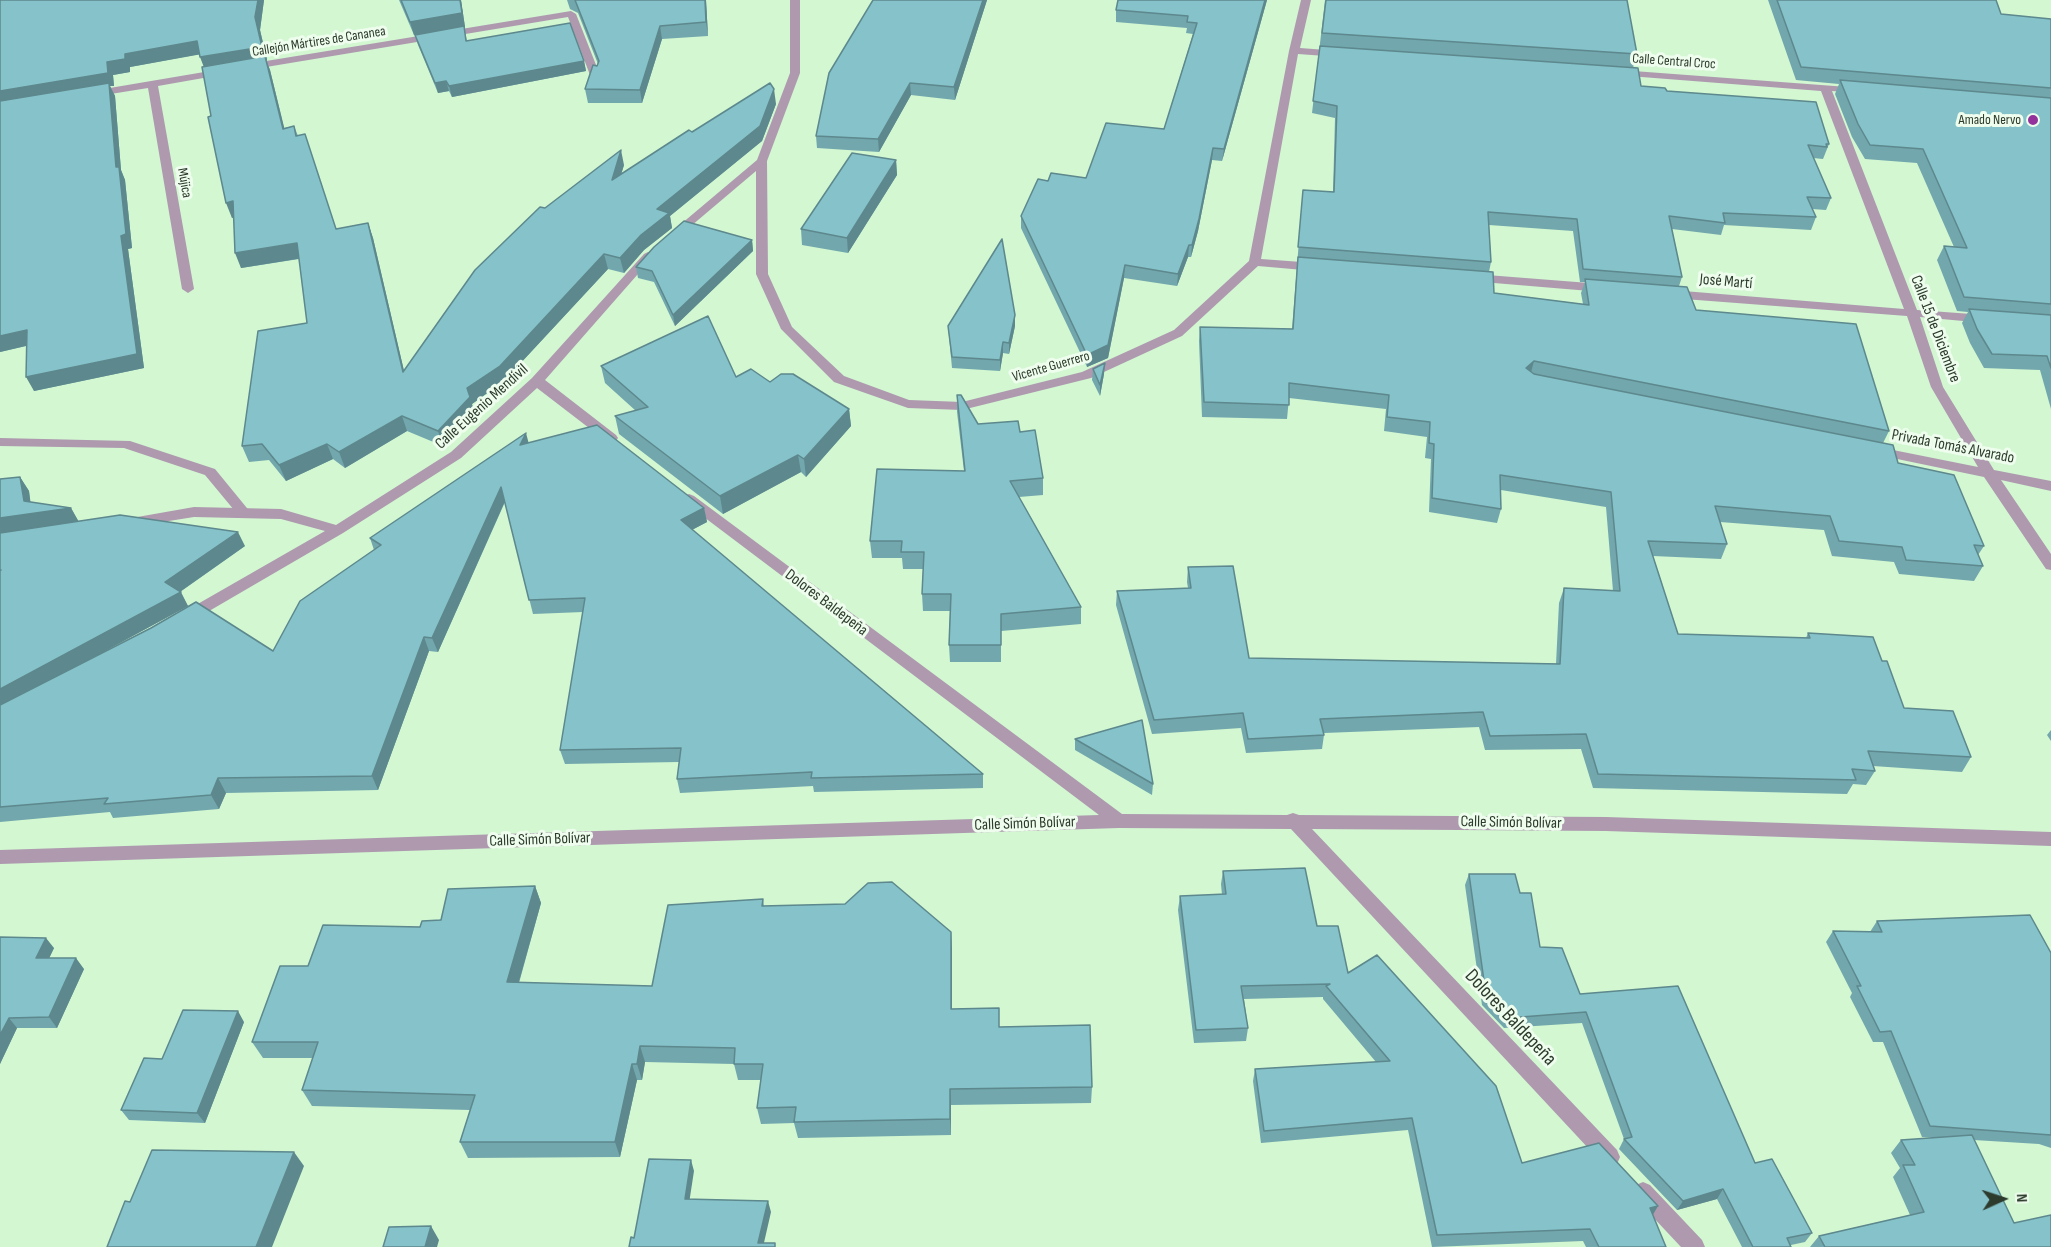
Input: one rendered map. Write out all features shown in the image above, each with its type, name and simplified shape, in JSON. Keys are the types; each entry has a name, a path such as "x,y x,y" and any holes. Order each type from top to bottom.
{"street":[{"name":"Calle Eugenio Mendivil","path":"174,624 338,530 456,455 537,381 650,254 762,161 795,73 795,0"},
{"path":"1306,0 1294,51 1255,262 1327,268"},
{"name":"Callejón Mártires de Cananea","path":"82,95 571,14 595,75"},
{"path":"1294,51 1353,55"},
{"name":"Calle Central Croc","path":"1613,73 1873,91"},
{"name":"Mújica","path":"152,83 188,289"},
{"name":"Calle 15 de Diciembre","path":"1825,87 1912,314 1937,387 1988,472 2051,565"},
{"name":"Vicente Guerrero","path":"762,161 762,274 787,329 839,379 908,404 962,406 1086,375 1178,333 1255,262"},
{"path":"1458,277 1613,289"},
{"name":"José Martí","path":"1661,293 1993,320"},
{"path":"537,381 621,446"},
{"path":"0,442 125,444 210,472 244,513"},
{"name":"Privada Tomás Alvarado","path":"1859,447 2051,486"},
{"name":"Dolores Baldepeña","path":"677,489 826,604 1119,821"},
{"path":"114,524 194,512 244,513 281,514 338,530"},
{"name":"Dolores Baldepeña","path":"1293,820 1695,1247"},
{"name":"Calle Simón Bolívar","path":"0,857 1119,821 1293,820 1606,824 2051,839"}],"building":[{"path":"0,0 258,0 255,17 262,47 200,57 197,41 125,54 125,59 107,62 108,73 0,91"},
{"path":"401,0 460,0 462,13 410,22"},
{"path":"575,0 705,0 706,22 660,26 640,90 585,89 593,65 597,66 599,61"},
{"path":"873,0 983,0 954,87 910,83 878,139 816,136 829,73"},
{"path":"1118,0 1265,0 1224,149 1213,148 1192,245 1189,245 1178,274 1125,265 1108,345 1087,355 1021,216 1038,179 1048,181 1051,173 1086,178 1106,123 1164,129 1197,23 1187,22 1188,16 1116,10"},
{"path":"1326,0 1627,0 1637,54 1322,33"},
{"path":"1777,0 1996,0 2001,14 2051,19 2051,88 1801,67"},
{"path":"570,23 584,61 449,86 446,81 435,83 415,35 464,26 466,41"},
{"path":"1320,46 1638,68 1641,86 1665,88 1667,91 1816,102 1829,144 1826,144 1827,147 1808,145 1831,198 1807,197 1816,217 1723,213 1725,223 1669,216 1682,277 1583,269 1577,219 1488,212 1491,262 1298,247 1303,190 1334,192 1337,106 1313,101"},
{"path":"265,56 283,129 294,126 296,136 305,134 336,229 368,223 403,372 475,270 540,207 545,208 621,150 612,180 689,130 692,132 770,83 774,89 760,126 657,209 669,213 641,235 620,258 604,254 500,366 467,388 470,397 438,431 402,416 339,452 327,444 279,465 262,444 242,446 258,331 307,323 297,243 235,253 233,201 226,203 208,117 211,116 202,67"},
{"path":"1840,80 2051,98 2051,304 1964,297 1944,246 1967,248 1923,149 1870,145 1858,124"},
{"path":"109,83 116,167 119,167 126,234 121,236 137,354 26,377 27,330 0,336 0,101"},
{"path":"852,153 896,160 847,238 801,229"},
{"path":"684,221 752,240 673,315 652,271 636,267 654,247"},
{"path":"1002,239 1015,315 1009,343 1003,342 1000,360 952,357 948,326"},
{"path":"1298,257 1493,272 1494,293 1589,305 1585,279 1687,287 1696,310 1856,324 1889,431 1534,361 1526,368 1534,374 1893,445 1898,463 1954,475 1984,546 1974,545 1983,566 1906,560 1902,547 1839,541 1830,516 1715,506 1727,544 1648,541 1678,634 1810,638 1808,633 1873,637 1882,661 1887,661 1904,708 1953,711 1971,757 1868,751 1875,771 1852,769 1856,780 1598,774 1586,734 1490,736 1483,712 1320,719 1324,735 1248,739 1243,713 1154,720 1117,591 1191,588 1188,567 1233,566 1249,658 1560,664 1564,588 1620,591 1611,492 1500,475 1501,509 1432,498 1434,444 1429,443 1430,422 1387,417 1389,395 1289,383 1289,405 1204,402 1200,327 1293,329"},
{"path":"1969,309 2051,315 2051,368 2047,356 1992,354 1977,329"},
{"path":"708,316 736,377 751,369 770,382 781,374 793,374 849,409 804,459 798,455 720,496 615,416 648,407 601,366"},
{"path":"1105,363 1100,385 1093,369"},
{"path":"957,395 961,395 978,424 1018,421 1020,432 1035,430 1043,478 1010,481 1081,607 1001,614 1001,645 949,645 951,594 922,594 924,552 901,552 902,541 870,541 877,469 965,471"},
{"path":"597,425 704,508 681,520 983,774 811,778 812,772 677,779 681,748 560,750 585,598 529,600 501,487 432,638 424,637 372,776 218,778 211,795 104,804 108,798 0,807 0,705 151,628 196,602 273,651 300,601 381,545 370,538 526,433 520,445"},
{"path":"20,477 24,501 71,508 0,518 0,479"},
{"path":"120,515 238,532 165,582 181,592 0,689 0,533"},
{"path":"1142,720 1153,784 1075,739"},
{"path":"1305,868 1317,926 1338,926 1348,973 1377,955 1496,1086 1522,1163 1599,1143 1658,1206 1650,1208 1666,1247 1599,1247 1590,1229 1437,1235 1412,1118 1264,1131 1255,1069 1390,1061 1326,986 1330,984 1241,986 1248,1028 1196,1030 1180,896 1226,894 1223,871"},
{"path":"1469,874 1515,874 1520,893 1531,893 1540,947 1562,948 1580,994 1678,986 1755,1163 1772,1159 1812,1233 1787,1238 1791,1247 1753,1247 1723,1189 1683,1201 1624,1139 1632,1137 1586,1012 1508,1018 1486,995"},
{"path":"892,882 951,932 951,1009 999,1008 999,1027 1090,1025 1092,1087 950,1089 950,1119 794,1122 796,1107 757,1108 763,1064 734,1064 735,1048 640,1046 637,1064 632,1064 615,1142 460,1142 475,1095 302,1090 318,1042 252,1042 280,966 308,966 323,925 420,927 422,921 441,920 448,889 535,886 507,982 652,986 668,905 763,899 762,906 845,904 868,883"},
{"path":"2030,915 2051,953 2051,1135 1930,1126 1891,1031 1880,1032 1857,986 1861,986 1833,931 1882,932 1877,921"},
{"path":"0,937 46,938 36,958 76,958 49,1017 9,1018 0,1035"},
{"path":"183,1010 238,1011 197,1113 121,1110 144,1058 162,1059"},
{"path":"1972,1135 2014,1223 2051,1215 2051,1247 1825,1247 1819,1236 1924,1212 1903,1165 1915,1165 1901,1140"},
{"path":"152,1150 294,1152 256,1247 107,1247 125,1201 130,1202"},
{"path":"649,1159 691,1160 685,1199 768,1201 758,1243 775,1243 775,1247 629,1247 631,1237 634,1238"},
{"path":"431,1226 425,1247 383,1247 389,1227"}],"place":[{"name":"Amado Nervo","path":"2033,120"}]}
